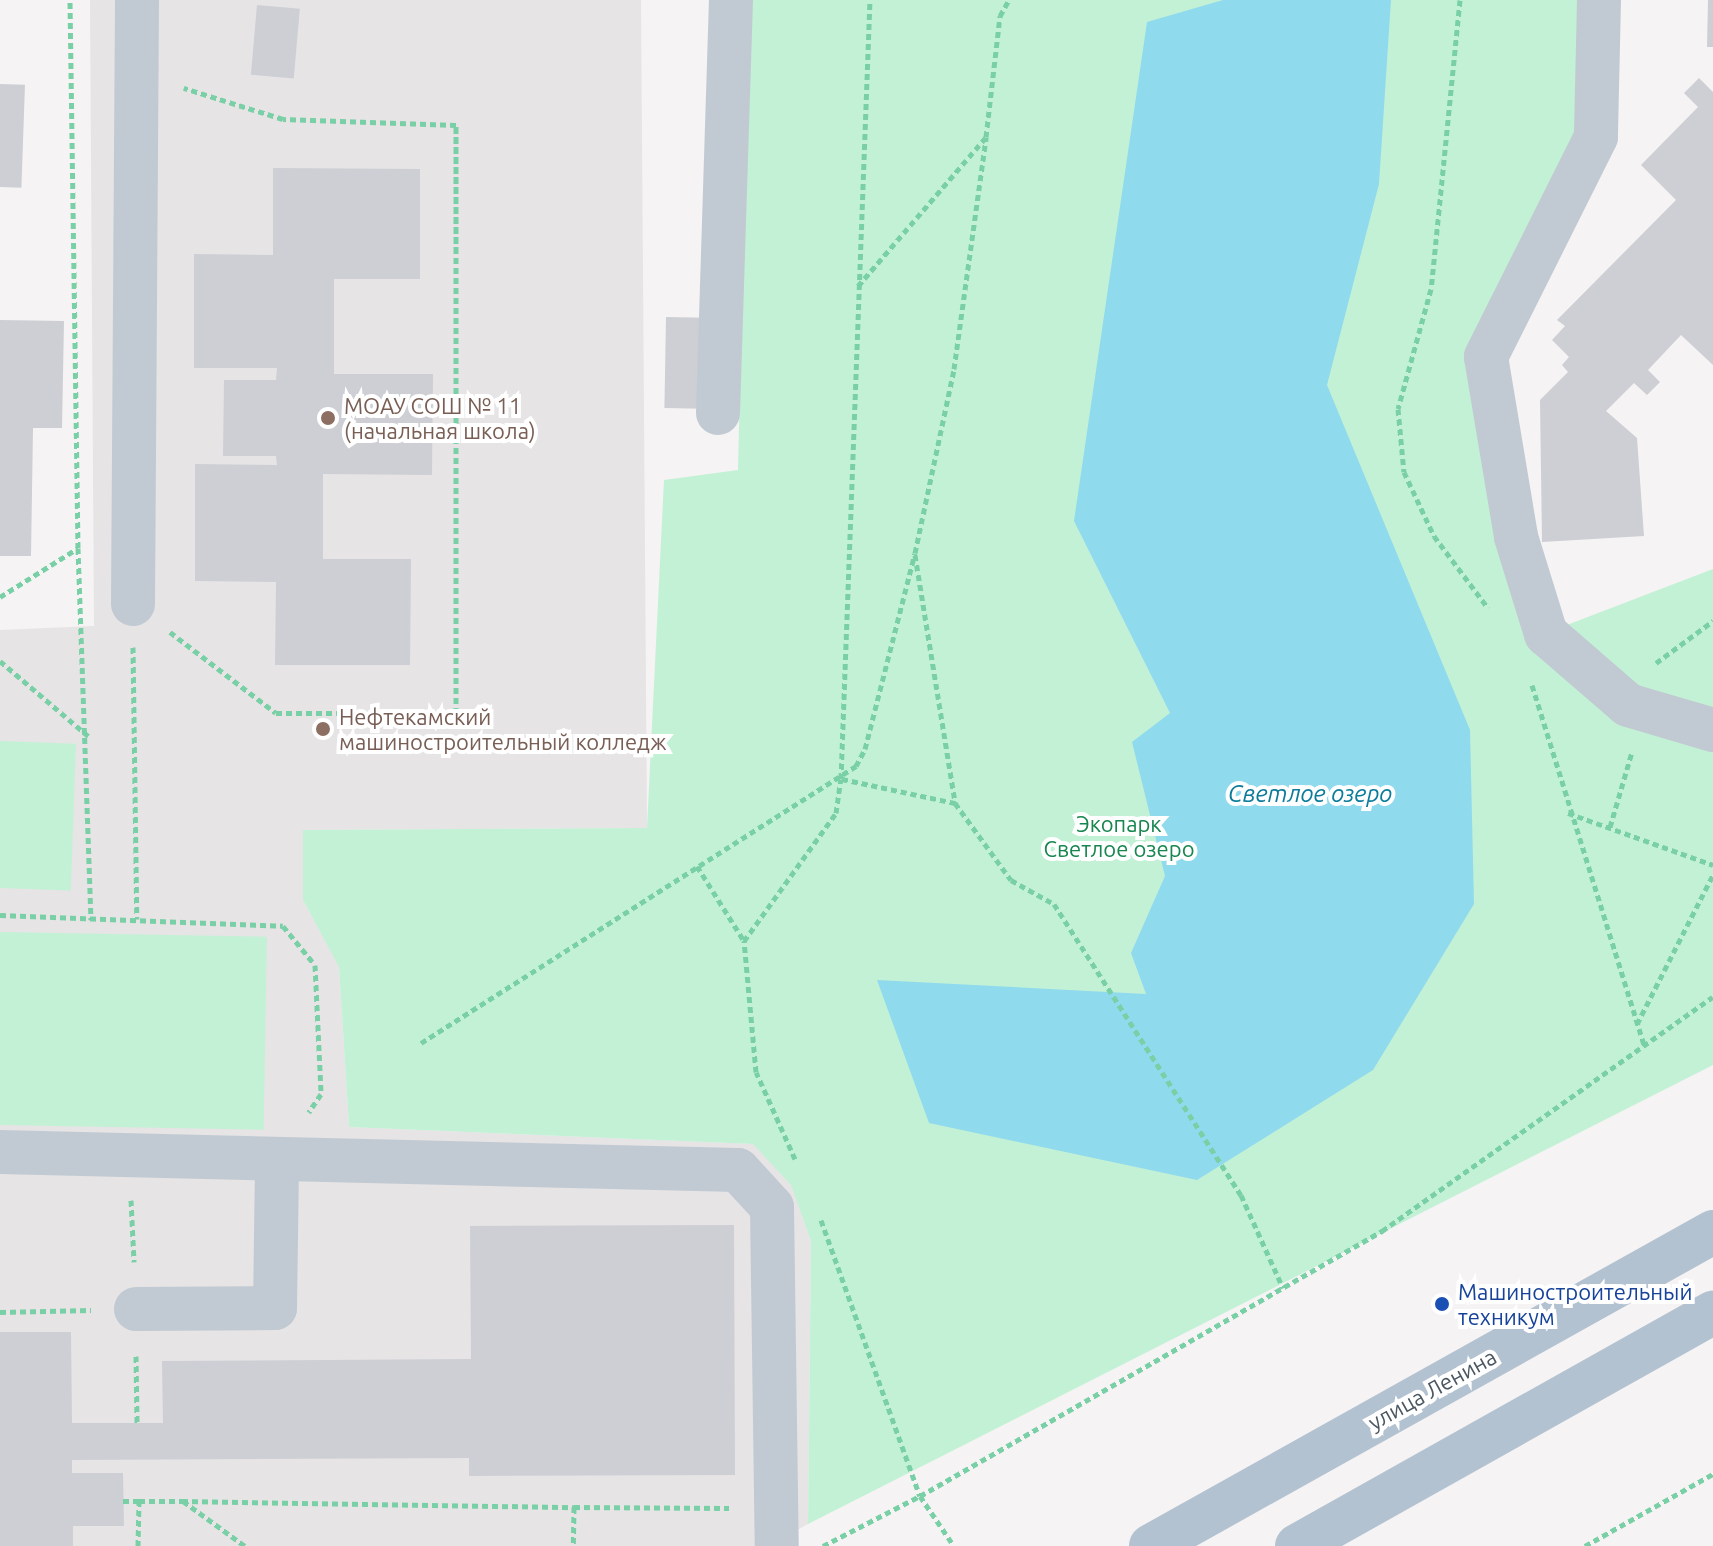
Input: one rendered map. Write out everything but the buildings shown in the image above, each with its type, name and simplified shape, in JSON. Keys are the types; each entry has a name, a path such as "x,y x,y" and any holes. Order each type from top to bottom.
{"main road":[{"name":"улица Ленина","path":"1151,1546 1713,1232"},
{"path":"1297,1546 1713,1313"}],"lane":[{"path":"133,604 141,75 137,0"},
{"path":"718,413 731,0"},
{"path":"1599,0 1596,137 1486,357 1516,537 1546,634 1629,702 1713,730"},
{"path":"0,1152 738,1170 772,1207 778,1527"},
{"path":"136,1309 275,1308 277,1160"}],"path":[{"path":"70,0 78,548 89,736 91,920"},
{"path":"744,941 836,813 841,779 870,0"},
{"path":"421,1043 697,866 841,779 865,749 915,553 954,369 1000,16 1009,0"},
{"path":"1460,0 1431,289 1398,409 1404,472 1434,536 1490,612"},
{"path":"133,604 276,713 456,713 456,125 283,119 141,75"},
{"path":"857,287 986,137"},
{"path":"0,597 78,548"},
{"path":"915,553 955,803 1011,880 1054,904 1241,1195 1283,1288"},
{"path":"133,604 137,919"},
{"path":"1610,827 1629,702 1713,621"},
{"path":"0,661 89,736"},
{"path":"1529,675 1568,813 1644,1045"},
{"path":"841,779 955,803"},
{"path":"1568,813 1713,865"},
{"path":"697,866 744,941 756,1072 797,1164"},
{"path":"1636,1025 1713,875"},
{"path":"0,915 283,926 315,965 321,1094 277,1160"},
{"path":"823,1546 920,1496 1382,1231 1713,997"},
{"path":"815,1204 920,1496 954,1546"},
{"path":"0,1312 136,1309"},
{"path":"1585,1546 1713,1474"},
{"path":"123,1501 574,1507 778,1527"},
{"path":"138,1546 139,1501"},
{"path":"182,1501 245,1546"},
{"path":"573,1546 574,1507"}],"shaded area":[{"name":"Нефтекамский машиностроительный колледж","path":"90,0 641,0 647,828 303,830 303,900 339,966 349,1127 754,1144 792,1186 811,1241 808,1524 769,1546 0,1546 0,630 94,626"}],"green space":[{"name":"Экопарк Светлое озеро","path":"749,0 1599,0 1596,137 1486,357 1546,633 1713,569 1713,1065 808,1524 811,1241 791,1185 753,1144 349,1127 339,967 303,900 303,830 647,828 664,480 738,470"},
{"path":"0,741 76,744 71,891 0,888"},
{"path":"0,932 267,937 264,1130 0,1125"}],"water":[{"name":"Светлое озеро","path":"1223,0 1391,0 1379,184 1327,385 1470,730 1474,904 1373,1070 1197,1180 929,1123 877,980 1146,994 1131,953 1165,876 1132,742 1170,713 1074,521 1147,22"}],"place":[{"name":"МОАУ СОШ № 11 (начальная школа)","path":"328,418"},
{"name":"Нефтекамский машиностроительный колледж","path":"323,729"},
{"name":"Машиностроительный техникум","path":"1442,1304"}]}
